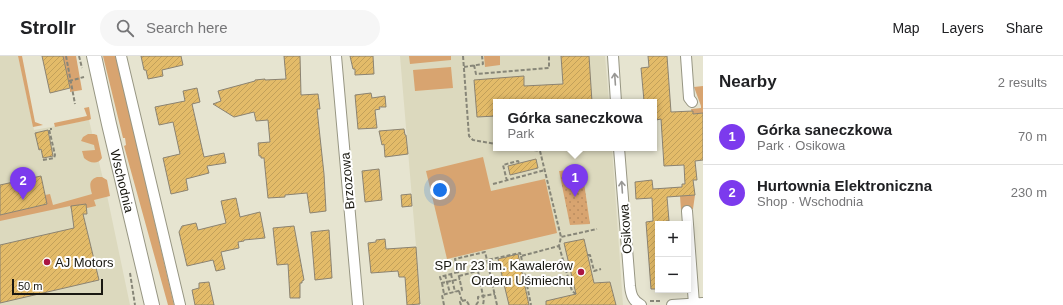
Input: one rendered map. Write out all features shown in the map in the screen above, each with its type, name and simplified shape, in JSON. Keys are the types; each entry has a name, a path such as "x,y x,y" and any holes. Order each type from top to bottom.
{"street":[{"name":"Wschodnia","path":"94,56 152,305"},
{"path":"121,56 180,305"},
{"name":"Brzozowa","path":"336,56 358,305"},
{"path":"613,56 616,99"},
{"path":"686,56 689,98 692,102"},
{"name":"Osikowa","path":"620,151 630,286 632,296 636,302 644,303"},
{"path":"669,303 699,303 687,211"}],"path":[{"path":"66,56 75,104"},
{"path":"463,56 469,136 473,140 493,143"},
{"path":"464,67 483,64 482,56"},
{"path":"474,65 476,74 549,68 549,56"},
{"path":"70,81 84,77"},
{"path":"43,160 54,158 55,155 49,129 52,129"},
{"path":"540,151 561,237 559,246 572,291 576,294"},
{"path":"507,181 503,165 518,161 519,163"},
{"path":"493,184 545,170"},
{"path":"521,172 522,176"},
{"path":"561,237 597,229"},
{"path":"521,256 559,246"},
{"path":"452,259 485,252 497,305"},
{"path":"487,260 520,253 531,305"},
{"path":"588,255 590,255 594,271 601,269"},
{"path":"444,294 462,290 455,259"},
{"path":"444,305 442,295 444,294 440,277 489,268"},
{"path":"478,271 484,299 483,305"},
{"path":"451,274 455,292"},
{"path":"446,275 450,293"},
{"path":"442,283 460,279"},
{"path":"459,291 462,301 460,302 461,305"},
{"path":"476,305 478,302 478,297 495,294"},
{"path":"462,301 466,300 469,305"},
{"path":"644,303 669,303"}],"shaded area":[{"path":"0,56 18,56 34,130 89,120 108,200 130,305 0,305"},
{"path":"18,56 22,56 35,122 43,125 33,127"},
{"path":"63,56 76,56 82,90 70,92"},
{"path":"103,56 116,56 174,305 168,305 124,146 126,145 125,138 123,138"},
{"path":"400,56 605,56 609,99 493,99 493,151 612,151 623,305 421,305"},
{"path":"409,56 451,56 451,60 410,64"},
{"path":"484,56 500,56 500,65 485,67"},
{"path":"451,67 453,88 415,91 413,70"},
{"path":"703,86 703,113 692,114 691,109 701,108 694,87"},
{"path":"89,107 91,119 55,127 54,123 87,116 84,108"},
{"path":"88,134 97,135 102,158 98,162 91,162 84,158 82,151 95,150 94,145 81,141 83,137"},
{"path":"483,157 491,191 545,179 557,233 447,259 426,171"},
{"path":"582,169 590,224 570,225 559,171"},
{"path":"97,177 102,177 107,180 110,196 94,200 96,206 87,208 85,206 71,209 70,206 0,221 0,215 47,204 45,195 50,194 53,205 92,194 90,186 91,182"},
{"path":"695,195 693,209 681,210 680,196"}],"building":[{"path":"42,56 63,56 70,88 50,93"},
{"path":"141,56 181,56 183,65 162,70 163,76 148,79 146,70 144,70"},
{"path":"284,56 300,56 301,95 318,94 320,109 317,109 324,174 326,211 310,213 307,193 268,198 264,158 259,156 258,143 270,142 268,120 256,121 254,112 234,117 213,104 221,101 218,91 255,80 286,79"},
{"path":"350,56 373,56 374,74 355,75 355,69 353,69"},
{"path":"561,56 589,56 592,99 493,99 493,116 477,117 474,80 524,76 524,86 563,84"},
{"path":"648,56 667,56 671,112 693,111 693,114 703,113 703,160 695,161 697,180 693,180 695,195 667,197 669,221 655,221 655,289 651,289 646,222 653,221 652,198 636,199 635,182 652,180 653,189 682,187 682,184 685,184 684,165 664,166 661,119 657,120 657,99 644,99 641,68 649,67"},
{"path":"197,88 200,102 192,104 204,157 224,153 226,163 207,166 209,173 186,179 188,190 171,194 163,158 180,154 173,122 159,125 155,107 185,101 183,91"},
{"path":"371,93 372,98 385,96 386,107 379,107 380,109 375,110 377,128 358,129 355,95"},
{"path":"404,129 408,154 385,157 384,144 382,145 379,131"},
{"path":"48,130 53,156 43,158 41,149 39,150 35,133"},
{"path":"536,159 538,168 510,175 508,166"},
{"path":"379,169 382,200 365,202 362,171"},
{"path":"41,176 47,204 0,215 0,185"},
{"path":"411,194 412,206 402,207 401,195"},
{"path":"236,198 240,217 260,212 265,238 244,240 238,242 239,248 221,252 225,269 216,271 213,260 187,266 179,232 182,226 196,223 198,230 226,223 221,201"},
{"name":"AJ Motors","path":"86,204 87,214 83,214 99,280 0,303 0,245 74,228 71,206"},
{"path":"294,226 304,280 300,283 300,298 290,298 288,264 277,265 273,228"},
{"path":"329,230 332,278 315,280 311,232"},
{"path":"385,239 386,249 416,247 420,304 407,305 405,277 399,277 398,271 371,273 368,243"},
{"name":"SP nr 23 im. Kawalerów Orderu Uśmiechu","path":"584,239 594,283 610,282 616,305 546,305 546,301 576,294 564,243"},
{"name":"SP nr 23 im. Kawalerów Orderu Uśmiechu","path":"518,254 529,305 509,305 498,259"},
{"path":"209,282 214,305 195,305 192,290 199,288 199,283"}],"place":[{"name":"Górka saneczkowa","path":"575,197"},
{"name":"Hurtownia Elektroniczna","path":"23,200"},
{"name":"AJ Motors","path":"47,262"},
{"name":"SP nr 23 im. Kawalerów Orderu Uśmiechu","path":"581,272"}]}
